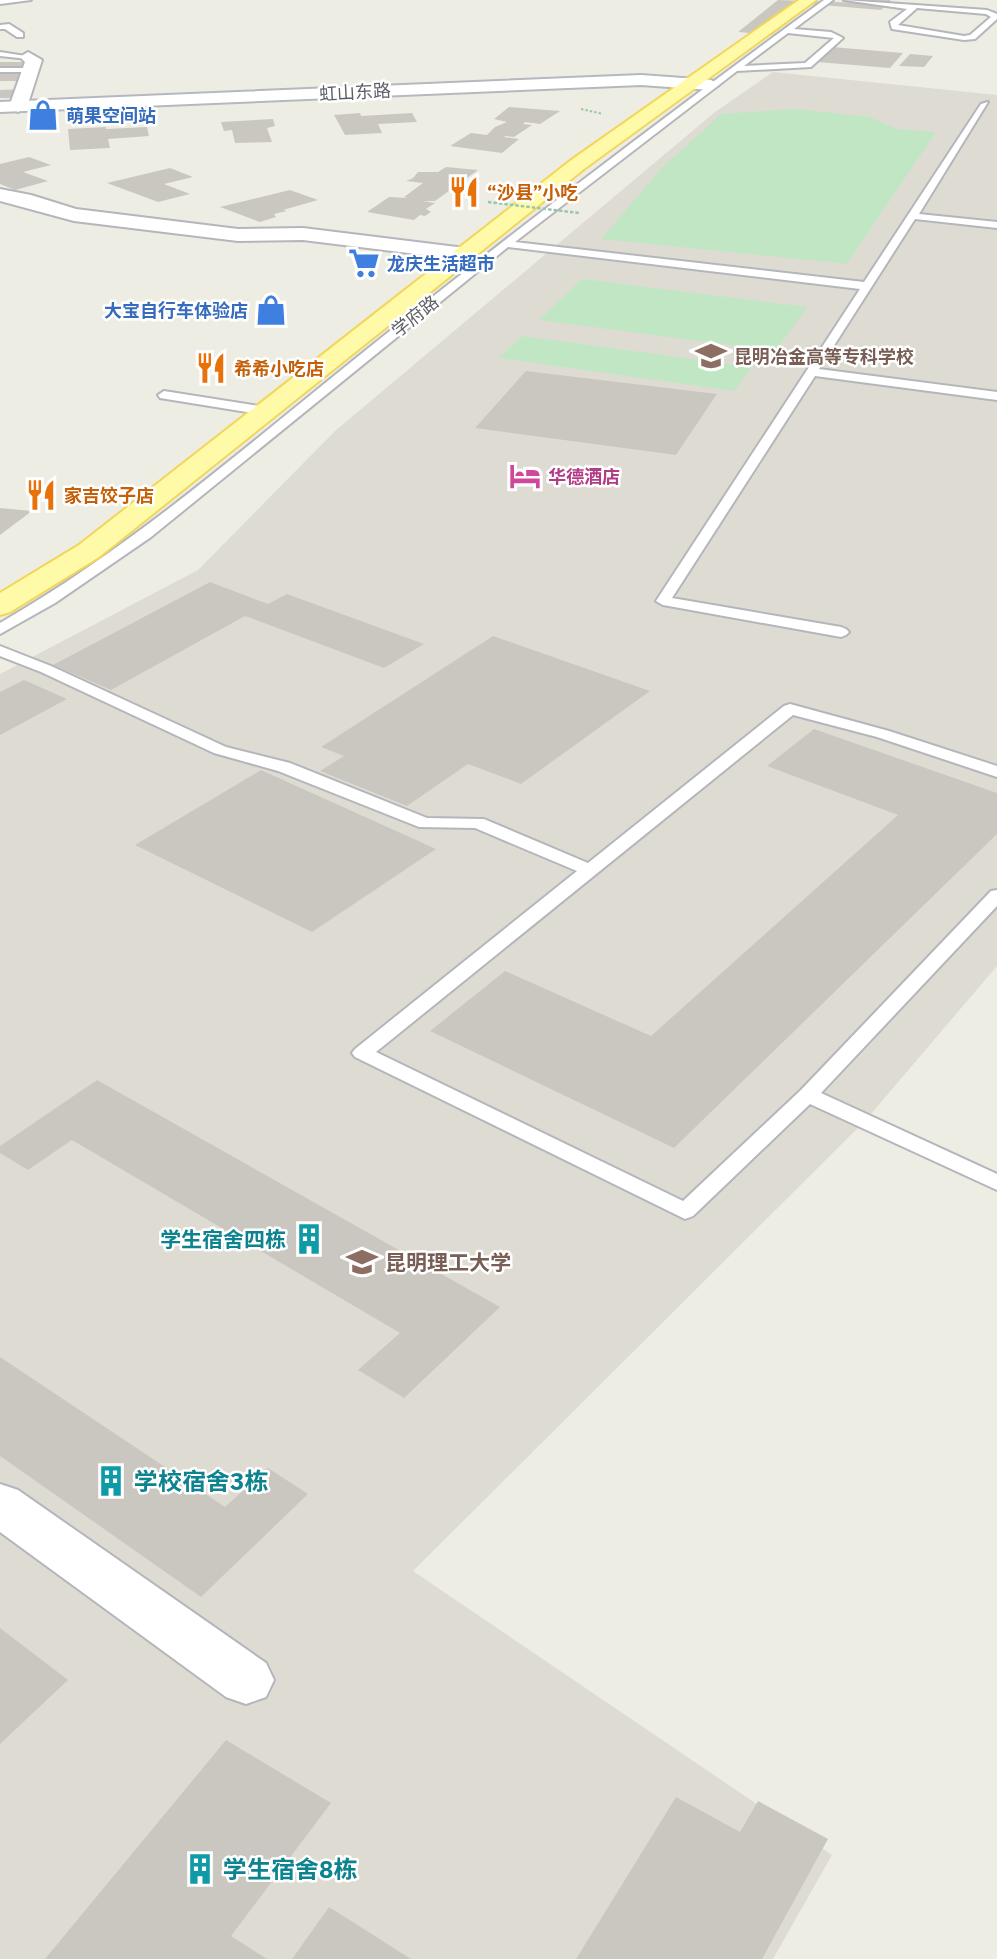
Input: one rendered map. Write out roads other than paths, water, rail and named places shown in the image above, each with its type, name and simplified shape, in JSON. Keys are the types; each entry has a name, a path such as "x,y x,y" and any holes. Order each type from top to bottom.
{"main road":[{"name":"学府路","path":"0,606 89,551 577,165 809,0"}],"street":[{"path":"9,107 29,64"},
{"name":"虹山东路","path":"9,107 628,80 711,85"},
{"path":"0,195 24,199 57,211 88,216 257,237 303,233 465,254"},
{"path":"0,1504 246,1680"}],"lane":[{"path":"0,2 27,0"},
{"name":"学府路","path":"0,629 43,606 132,546 505,244 711,85 829,0"},
{"path":"848,0 861,1 987,12 996,16 972,37 955,37 895,27 893,24 912,8 861,1"},
{"path":"0,27 6,26 20,35 0,38"},
{"path":"733,69 808,65 839,38 831,34 786,31"},
{"path":"0,54 29,64"},
{"path":"0,71 29,64"},
{"path":"841,632 663,601 985,104"},
{"path":"912,216 997,225"},
{"path":"505,244 866,286"},
{"path":"811,372 997,396"},
{"path":"164,395 265,411"},
{"path":"0,651 46,669 220,750 284,767 425,823 478,822 590,870"},
{"path":"997,772 883,733 790,709 362,1053 685,1211 808,1095 997,895"},
{"path":"808,1095 997,1183"}],"place":[{"name":"萌果空间站","path":"43,115"},
{"name":"“沙县”小吃","path":"464,192"},
{"name":"龙庆生活超市","path":"364,263"},
{"name":"大宝自行车体验店","path":"271,310"},
{"name":"昆明冶金高等专科学校","path":"711,356"},
{"name":"希希小吃店","path":"211,368"},
{"name":"华德酒店","path":"525,476"},
{"name":"家吉饺子店","path":"41,495"},
{"name":"学生宿舍四栋","path":"309,1239"},
{"name":"昆明理工大学","path":"362,1262"},
{"name":"学校宿舍3栋","path":"111,1481"},
{"name":"学生宿舍8栋","path":"200,1869"}]}
